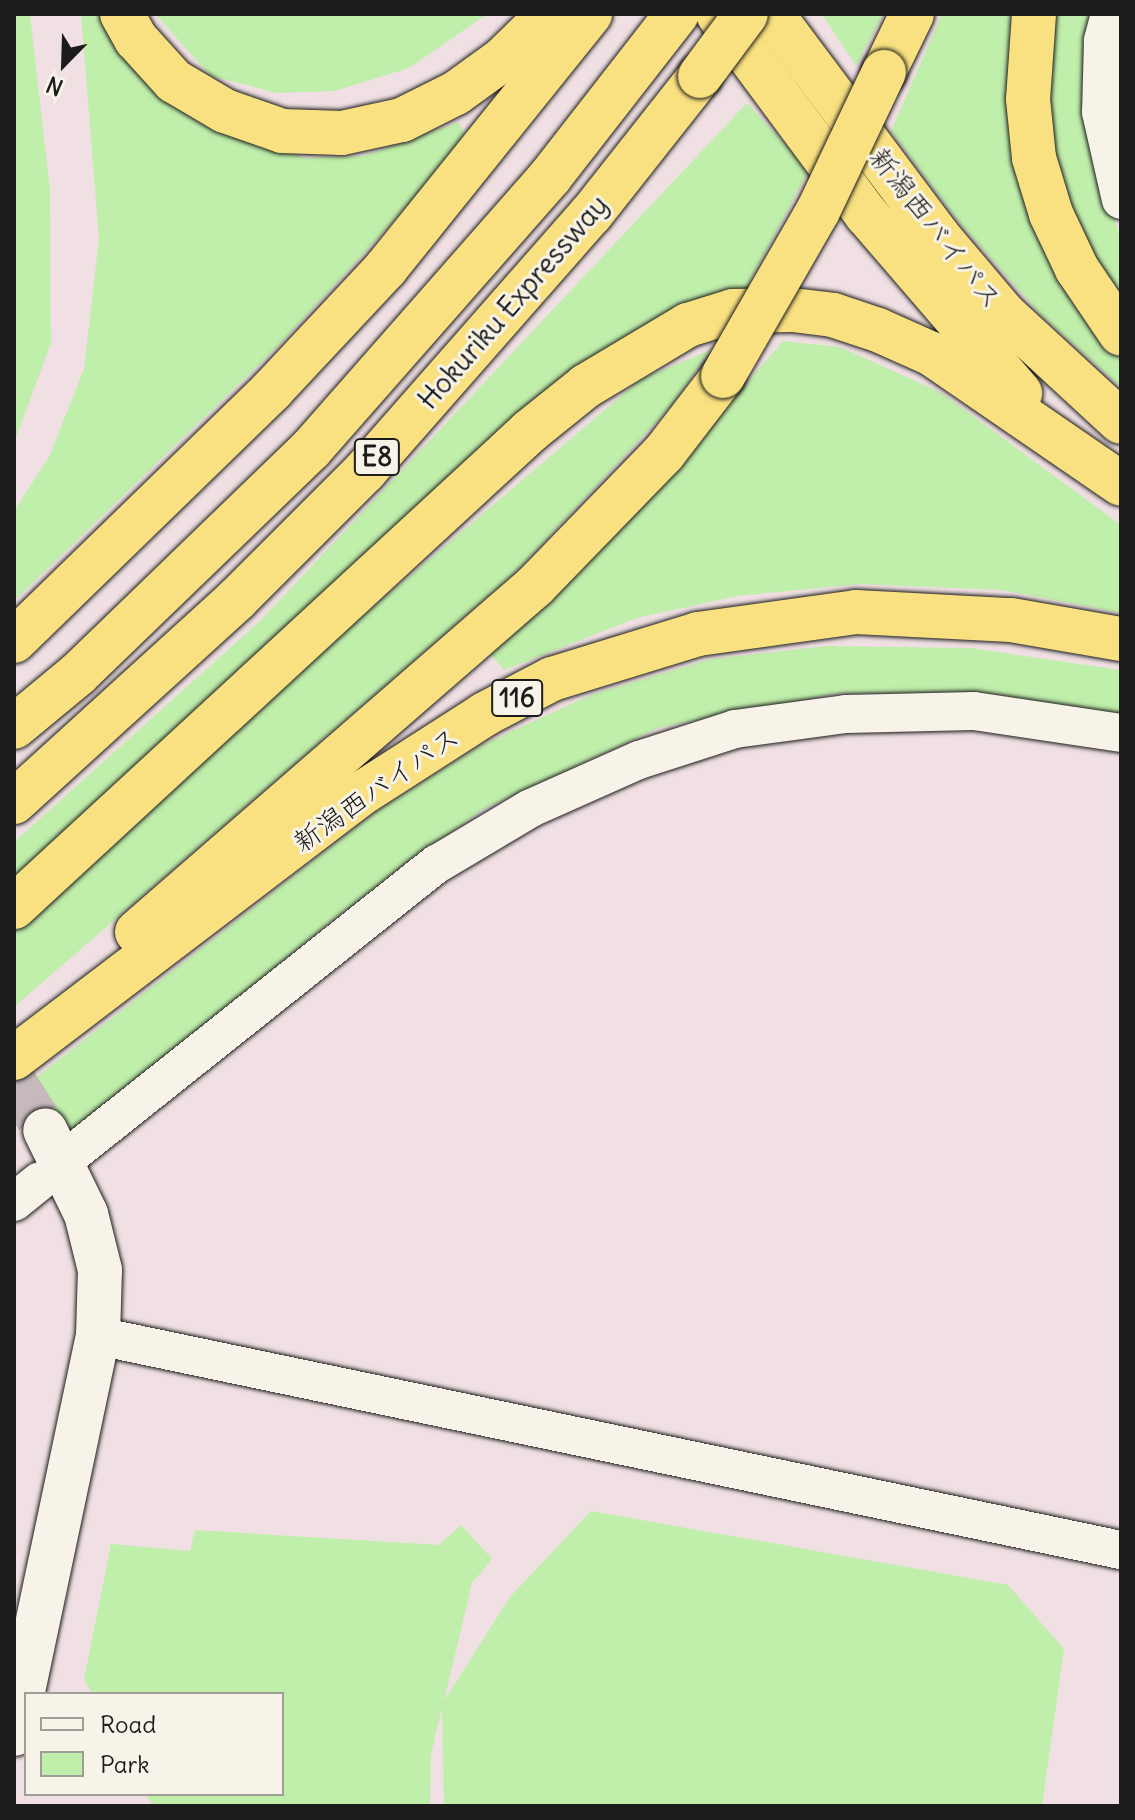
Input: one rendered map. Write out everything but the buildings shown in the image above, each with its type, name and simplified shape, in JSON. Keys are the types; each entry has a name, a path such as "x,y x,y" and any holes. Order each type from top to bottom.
{"highway":[{"path":"122,14 174,81 225,111 282,131 342,133 402,120 456,93 503,59 549,14"},
{"path":"14,641 272,390 386,268 590,14"},
{"path":"718,14 927,290 1025,398 1121,476"},
{"name":"Hokuriku Expressway","path":"14,802 237,599 365,471 591,214 746,14"},
{"name":"新潟西バイパス","path":"772,14 938,236 1004,314 1121,422"},
{"path":"14,1041 535,586 664,453 723,376 818,211 912,14"},
{"path":"1034,14 1028,99 1034,158 1051,214 1077,269 1121,334"},
{"name":"Hokuriku Expressway","path":"14,727 78,674 311,449 472,270 671,22"},
{"path":"14,907 530,431 586,386 688,325 733,311 793,310 833,315 878,330 932,354 1121,484"},
{"name":"新潟西バイパス","path":"14,1058 359,795 485,714 552,679 698,634 856,612 1011,620 1121,639"}],"street":[{"path":"1110,14 1103,41 1101,112 1121,200"},
{"path":"14,1734 98,1336 100,1270 86,1214 36,1163 437,864 531,808 639,760 735,729 846,714 974,711 1121,733"},
{"path":"98,1336 1121,1550"}],"green space":[{"path":"14,14 30,14 50,191 51,343 14,443"},
{"path":"81,14 109,14 137,74 200,121 305,158 363,156 459,122 465,136 414,199 278,346 14,601 14,511 49,457 84,369 99,239"},
{"path":"155,14 487,14 409,68 335,91 277,93 211,76"},
{"path":"822,14 883,14 856,66"},
{"path":"942,14 1010,14 1007,110 1025,205 1060,282 1121,359 1121,387 1041,315 958,221 891,131"},
{"path":"1052,14 1096,14 1095,162 1121,239 1121,298 1105,280 1051,159 1047,33"},
{"path":"747,103 809,170 743,295 658,321 14,883 14,842 261,620"},
{"path":"783,341 840,347 940,392 1121,525 1121,613 1002,590 861,584 737,596 637,618 504,670 487,650 615,536"},
{"path":"710,350 674,403 514,574 14,1007 14,927 325,648 641,379"},
{"path":"828,646 970,648 1121,670 1121,721 998,694 840,693 658,728 482,810 326,925 70,1143 32,1123 16,1093 378,810 480,746 593,694 711,659"},
{"path":"591,1511 1008,1585 1064,1649 1042,1806 444,1806 442,1707 431,1754 430,1806 154,1806 146,1796 284,1796 284,1692 91,1692 84,1679 111,1544 190,1551 195,1530 439,1545 461,1525 492,1559 472,1583 444,1701 510,1597"}],"tunnel":[{"path":"14,1081 45,1130"}]}
